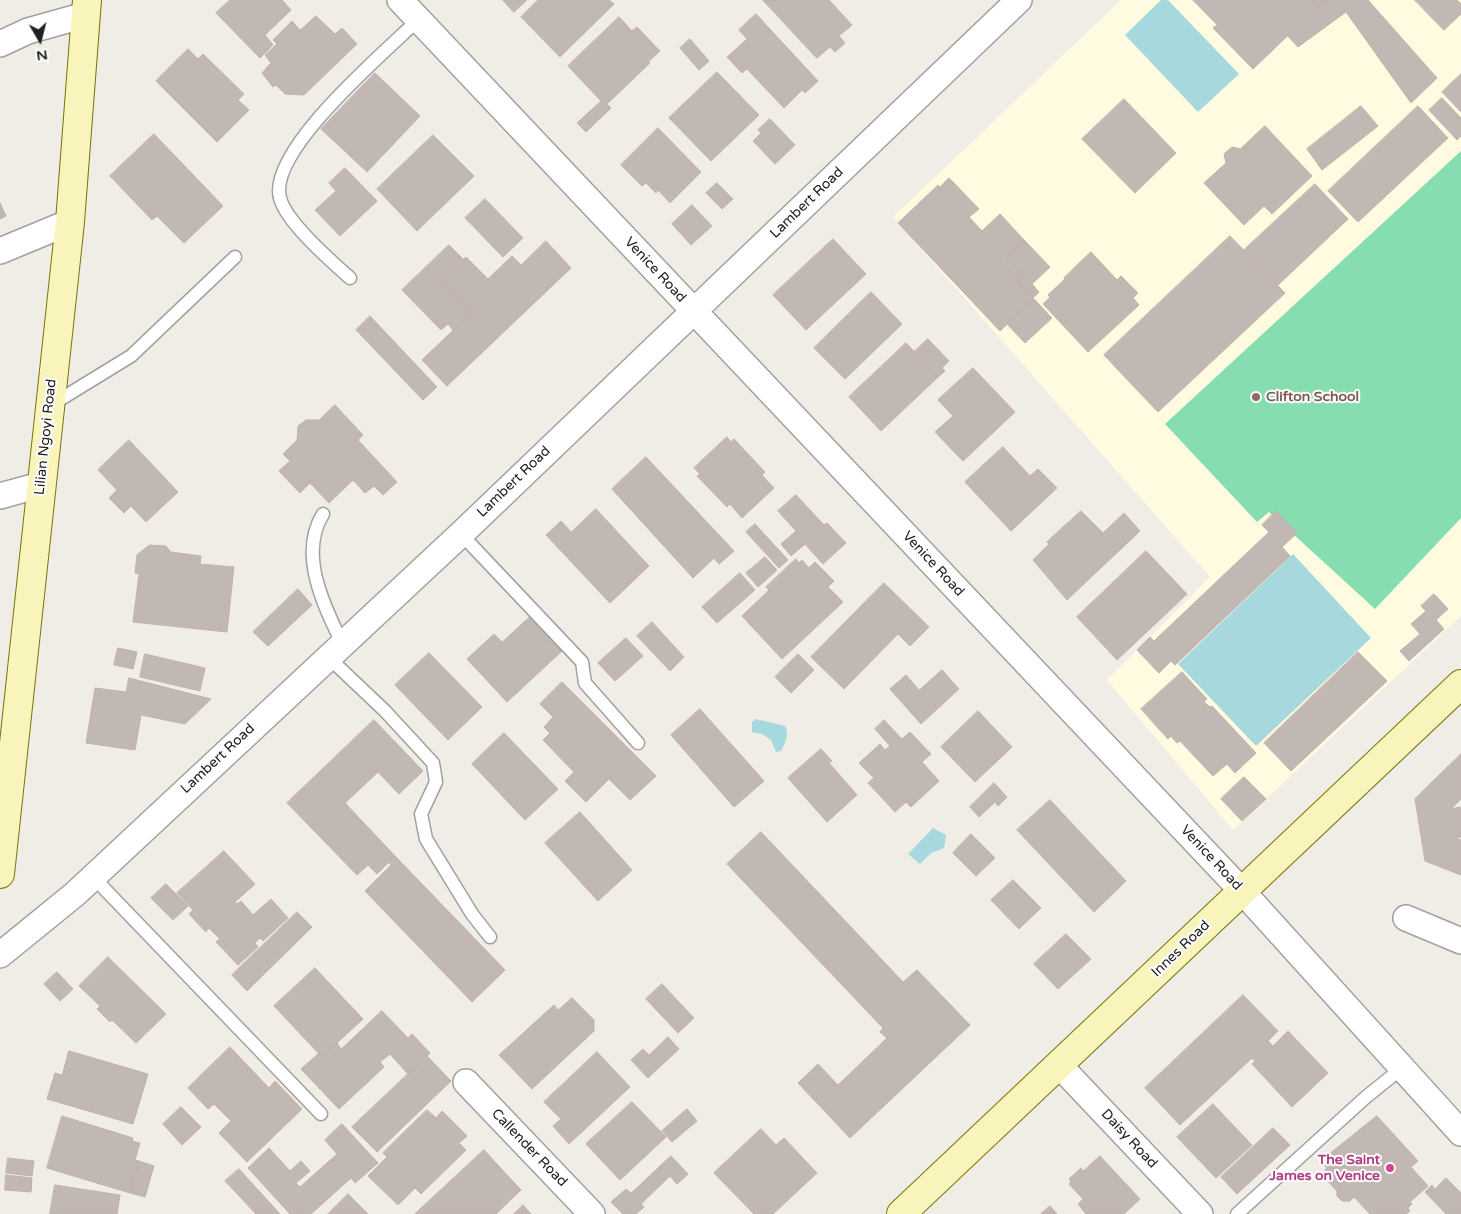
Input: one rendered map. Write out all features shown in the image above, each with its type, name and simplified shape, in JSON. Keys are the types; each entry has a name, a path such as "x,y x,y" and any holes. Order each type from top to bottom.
{"street":[{"name":"Venice Road","path":"400,0 1242,891 1461,1133"},
{"name":"Lambert Road","path":"0,956 93,877 461,534 1019,0"},
{"path":"0,44 86,7"},
{"name":"Lilian Ngoyi Road","path":"0,874 40,485 70,222 86,7"},
{"path":"0,252 70,222"},
{"path":"0,496 40,485"},
{"name":"Innes Road","path":"901,1214 1461,684"},
{"path":"1406,918 1461,941"},
{"name":"Daisy Road","path":"1059,1065 1200,1214"},
{"name":"Callender Road","path":"466,1082 592,1214"}],"lane":[{"path":"350,278 317,247 288,214 280,199 279,185 283,170 296,145 330,106 418,19"},
{"path":"49,406 131,356 235,256"},
{"path":"323,514 316,525 313,542 313,562 335,650 385,710 433,763 436,782 421,814 426,839 472,914 490,937"},
{"path":"461,534 582,662 585,683 638,743"},
{"path":"93,877 321,1114"},
{"path":"1237,1214 1366,1097 1402,1068"}],"shaded area":[{"name":"Clifton School","path":"1121,0 1461,0 1461,616 1233,830 1107,680 1210,577 893,217"}],"green space":[{"path":"1461,151 1461,518 1375,609 1269,512 1257,522 1165,424"}],"water":[{"path":"1161,0 1168,0 1239,74 1198,112 1125,35"},
{"path":"1293,554 1371,638 1256,746 1178,664"},
{"path":"756,719 785,726 787,735 781,751 776,752 771,740 762,734 752,732 752,722"},
{"path":"933,828 946,835 944,848 931,853 920,864 908,854"}],"building":[{"path":"230,0 282,0 291,10 265,35 273,45 260,58 216,13"},
{"path":"503,0 527,0 514,12"},
{"path":"538,0 609,0 614,4 560,57 521,17"},
{"path":"763,0 829,0 852,25 839,36 845,43 835,52 830,47 817,58"},
{"path":"1193,0 1325,0 1253,69 1213,28 1217,25"},
{"path":"1325,0 1368,0 1437,78 1411,103 1346,12 1298,47 1288,36"},
{"path":"1415,0 1457,0 1461,4 1461,14 1444,30"},
{"path":"756,14 818,81 805,93 802,90 784,108 747,69 742,73 727,57 747,39 739,30"},
{"path":"316,16 335,34 342,28 357,44 304,95 285,94 276,85 273,87 262,73 271,63 265,55 277,44 273,40 292,21 300,30"},
{"path":"619,17 632,31 637,27 660,51 607,104 611,108 586,132 577,123 601,101 568,66"},
{"path":"690,39 709,61 699,70 680,48"},
{"path":"188,49 198,59 203,54 244,94 238,100 249,110 217,142 156,81"},
{"path":"717,72 759,115 711,161 669,118"},
{"path":"375,73 420,116 367,172 321,129"},
{"path":"1461,74 1461,112 1442,92"},
{"path":"1442,98 1461,118 1461,136 1457,140 1429,110"},
{"path":"1124,99 1176,153 1135,193 1082,139"},
{"path":"1361,106 1378,126 1322,170 1307,149"},
{"path":"1418,106 1448,138 1358,222 1328,191"},
{"path":"770,119 795,145 775,164 753,141 761,133 758,130"},
{"path":"1265,126 1312,176 1272,214 1264,206 1244,225 1204,183 1226,163 1224,154 1232,147 1240,149"},
{"path":"658,128 701,172 670,203 658,190 656,193 646,183 642,186 621,165"},
{"path":"154,134 223,206 184,243 157,216 152,220 110,176"},
{"path":"433,135 474,176 417,231 377,189"},
{"path":"345,168 377,201 340,236 315,210 336,191 329,183"},
{"path":"949,178 979,209 969,217 982,231 1000,214 1025,241 1007,258 1024,276 1018,282 1034,299 1000,331 898,223 938,185 940,187"},
{"path":"717,183 733,199 722,209 706,193"},
{"path":"1315,184 1348,219 1278,285 1244,250"},
{"path":"485,199 523,238 503,257 465,218"},
{"path":"0,203 6,216 0,219"},
{"path":"692,205 712,226 691,245 672,224"},
{"path":"1230,236 1285,293 1158,412 1104,355"},
{"path":"833,239 866,274 806,330 773,295"},
{"path":"546,241 571,268 447,386 422,360 472,312 441,280 466,257 488,279 512,256 521,265"},
{"path":"1025,241 1050,267 1032,284 1039,292 1033,298 1018,282 1024,276 1007,258"},
{"path":"449,245 464,260 441,280 472,312 453,330 448,324 441,330 402,290"},
{"path":"1091,252 1117,280 1121,276 1138,293 1133,298 1139,305 1088,352 1043,304 1050,297 1048,295"},
{"path":"871,292 902,324 845,379 814,348"},
{"path":"1034,299 1052,318 1025,343 1007,324"},
{"path":"370,316 437,387 423,400 356,330"},
{"path":"928,339 949,361 942,368 945,371 938,377 914,352"},
{"path":"906,343 938,377 881,431 849,397"},
{"path":"973,368 1015,412 963,461 935,432 953,416 938,400"},
{"path":"335,405 363,435 358,440 397,482 383,495 374,486 365,493 353,480 329,503 310,483 300,493 279,471 290,461 283,454 297,440 298,426 306,420 319,420"},
{"path":"727,437 731,442 734,439 765,472 762,475 774,488 742,518 730,504 727,507 697,476 700,474 694,468"},
{"path":"129,440 178,492 146,522 131,506 124,513 109,498 117,490 98,470"},
{"path":"1003,447 1030,476 1038,469 1057,488 1011,531 965,482"},
{"path":"646,457 734,551 719,564 714,558 693,578 612,489"},
{"path":"796,495 824,525 827,523 846,543 823,564 805,544 791,556 781,544 796,531 778,511"},
{"path":"596,509 649,566 610,603 546,535 561,521 571,532"},
{"path":"1081,511 1103,533 1124,513 1140,531 1067,600 1033,560 1049,544 1047,542"},
{"path":"1276,511 1297,533 1282,547 1290,556 1175,665 1171,661 1159,673 1137,650 1150,637 1154,641 1269,532 1262,525"},
{"path":"755,524 788,560 779,568 746,532"},
{"path":"150,545 166,546 171,552 201,556 200,564 234,567 227,632 133,622 139,574 135,573 137,555"},
{"path":"1146,551 1187,594 1117,660 1077,617"},
{"path":"765,557 777,570 758,587 746,573"},
{"path":"796,559 799,563 802,560 809,568 815,562 834,581 828,587 843,602 782,659 742,616 769,590 766,587"},
{"path":"740,573 755,590 717,623 702,607"},
{"path":"884,583 929,627 910,646 898,634 844,689 811,657"},
{"path":"298,589 312,605 268,646 253,632"},
{"path":"1434,594 1448,609 1436,620 1444,629 1409,661 1400,651 1420,634 1411,624 1426,611 1421,606"},
{"path":"531,616 563,650 507,702 467,659 494,634 502,642"},
{"path":"652,622 684,657 670,671 637,636"},
{"path":"626,638 643,656 615,681 598,663"},
{"path":"118,648 137,652 133,669 114,665"},
{"path":"1358,652 1387,681 1291,771 1264,743"},
{"path":"429,653 482,707 448,740 395,685"},
{"path":"145,654 205,668 200,691 140,677"},
{"path":"798,654 814,670 791,693 775,677"},
{"path":"942,670 959,689 921,724 890,689 906,675 919,690"},
{"path":"1182,672 1207,699 1204,702 1210,707 1212,706 1256,753 1235,773 1227,764 1213,776 1180,741 1177,743 1171,736 1168,739 1141,709"},
{"path":"129,678 211,699 185,724 141,715 135,750 86,743 95,688 126,692"},
{"path":"562,682 656,776 630,800 609,779 586,802 565,781 574,772 543,740 550,733 544,727 553,717 540,704"},
{"path":"700,709 764,781 734,807 671,735"},
{"path":"978,711 1012,747 975,782 941,747"},
{"path":"374,720 423,771 399,794 378,772 345,803 395,856 377,874 368,865 357,875 287,803"},
{"path":"884,720 902,739 910,732 931,754 922,762 939,781 911,807 906,802 895,812 868,783 874,778 859,763 880,744 885,750 890,746 875,729"},
{"path":"504,733 558,789 525,820 472,764"},
{"path":"821,749 832,761 829,763 857,795 827,822 788,778"},
{"path":"1461,754 1461,799 1451,809 1460,807 1461,812 1461,837 1455,838 1461,840 1461,875 1425,861 1415,799"},
{"path":"1244,777 1266,799 1242,821 1221,799"},
{"path":"994,783 1007,797 998,806 995,802 979,817 970,807"},
{"path":"1050,800 1126,881 1094,912 1017,830"},
{"path":"580,812 632,870 598,901 545,843"},
{"path":"761,832 903,982 917,970 970,1025 850,1138 798,1083 818,1064 838,1085 887,1038 880,1032 883,1028 727,864"},
{"path":"971,834 995,858 976,876 953,853"},
{"path":"224,851 255,884 235,902 237,904 241,901 253,915 271,899 288,918 263,941 260,938 255,943 258,947 238,965 216,942 220,939 209,928 206,932 189,914 193,910 177,893"},
{"path":"395,856 505,970 472,1002 365,891 391,865 388,862"},
{"path":"1013,880 1041,908 1019,929 991,900"},
{"path":"166,884 188,906 173,920 151,898"},
{"path":"297,912 312,927 247,991 232,975"},
{"path":"1066,934 1091,959 1058,989 1034,964"},
{"path":"108,957 166,1014 136,1043 112,1020 110,1022 97,1009 100,1006 79,986"},
{"path":"315,968 363,1019 322,1057 274,1006"},
{"path":"57,972 73,989 60,1001 44,984"},
{"path":"662,984 694,1018 678,1033 646,999"},
{"path":"1243,995 1278,1031 1268,1041 1273,1046 1288,1031 1328,1073 1292,1107 1252,1064 1255,1061 1252,1058 1180,1125 1145,1088"},
{"path":"572,998 594,1020 594,1031 532,1089 499,1055 554,1005 558,1010"},
{"path":"382,1011 408,1038 412,1034 430,1053 408,1074 390,1054 380,1062 384,1067 339,1109 301,1069 319,1053 322,1057 337,1043 341,1049"},
{"path":"668,1037 679,1049 648,1078 631,1060 643,1049 649,1055"},
{"path":"230,1047 269,1088 275,1081 302,1109 247,1162 219,1133 231,1121 214,1104 208,1109 188,1088"},
{"path":"69,1051 148,1074 133,1124 47,1099 55,1073 62,1075"},
{"path":"597,1052 630,1087 569,1144 553,1126 561,1119 544,1102"},
{"path":"427,1056 451,1081 377,1152 352,1127"},
{"path":"632,1102 666,1137 620,1180 586,1144"},
{"path":"1213,1104 1252,1145 1216,1178 1177,1137"},
{"path":"181,1107 201,1127 182,1145 163,1124"},
{"path":"687,1109 697,1121 672,1142 662,1131"},
{"path":"427,1110 436,1118 442,1111 467,1136 459,1143 466,1150 421,1194 415,1188 398,1205 368,1176 387,1157 383,1153"},
{"path":"62,1116 133,1138 132,1141 140,1143 135,1160 139,1161 130,1193 47,1168"},
{"path":"1377,1116 1418,1161 1411,1167 1428,1186 1410,1202 1412,1204 1408,1208 1410,1211 1406,1214 1370,1214 1354,1197 1350,1201 1342,1201 1337,1196 1337,1191 1321,1174 1327,1168 1321,1161"},
{"path":"342,1124 378,1163 355,1183 351,1178 311,1214 290,1214 248,1168 269,1148 290,1171 301,1161 310,1171 296,1183 300,1187 337,1154 325,1140"},
{"path":"1273,1128 1290,1145 1237,1194 1221,1177"},
{"path":"761,1129 776,1145 784,1138 817,1173 773,1214 754,1214 714,1173"},
{"path":"484,1150 521,1190 496,1214 415,1214"},
{"path":"671,1156 688,1174 677,1184 670,1176 641,1204 644,1207 636,1214 623,1214 611,1202 626,1189 631,1193"},
{"path":"1100,1156 1140,1199 1124,1214 1086,1214 1078,1204 1083,1199 1069,1184 1071,1182 1069,1179 1081,1168 1083,1171"},
{"path":"8,1158 34,1161 32,1176 6,1173"},
{"path":"139,1161 154,1166 145,1197 130,1193"},
{"path":"239,1169 280,1214 256,1214 225,1181"},
{"path":"6,1175 32,1178 31,1192 5,1190"},
{"path":"1446,1178 1461,1193 1461,1214 1446,1214 1425,1192 1432,1185 1435,1189"},
{"path":"55,1185 120,1195 117,1214 50,1214"},
{"path":"348,1194 368,1214 328,1214"},
{"path":"523,1205 531,1214 514,1214"},
{"path":"1050,1206 1057,1214 1041,1214"}],"place":[{"name":"Clifton School","path":"1256,397"},
{"name":"The Saint James on Venice","path":"1390,1168"}]}
